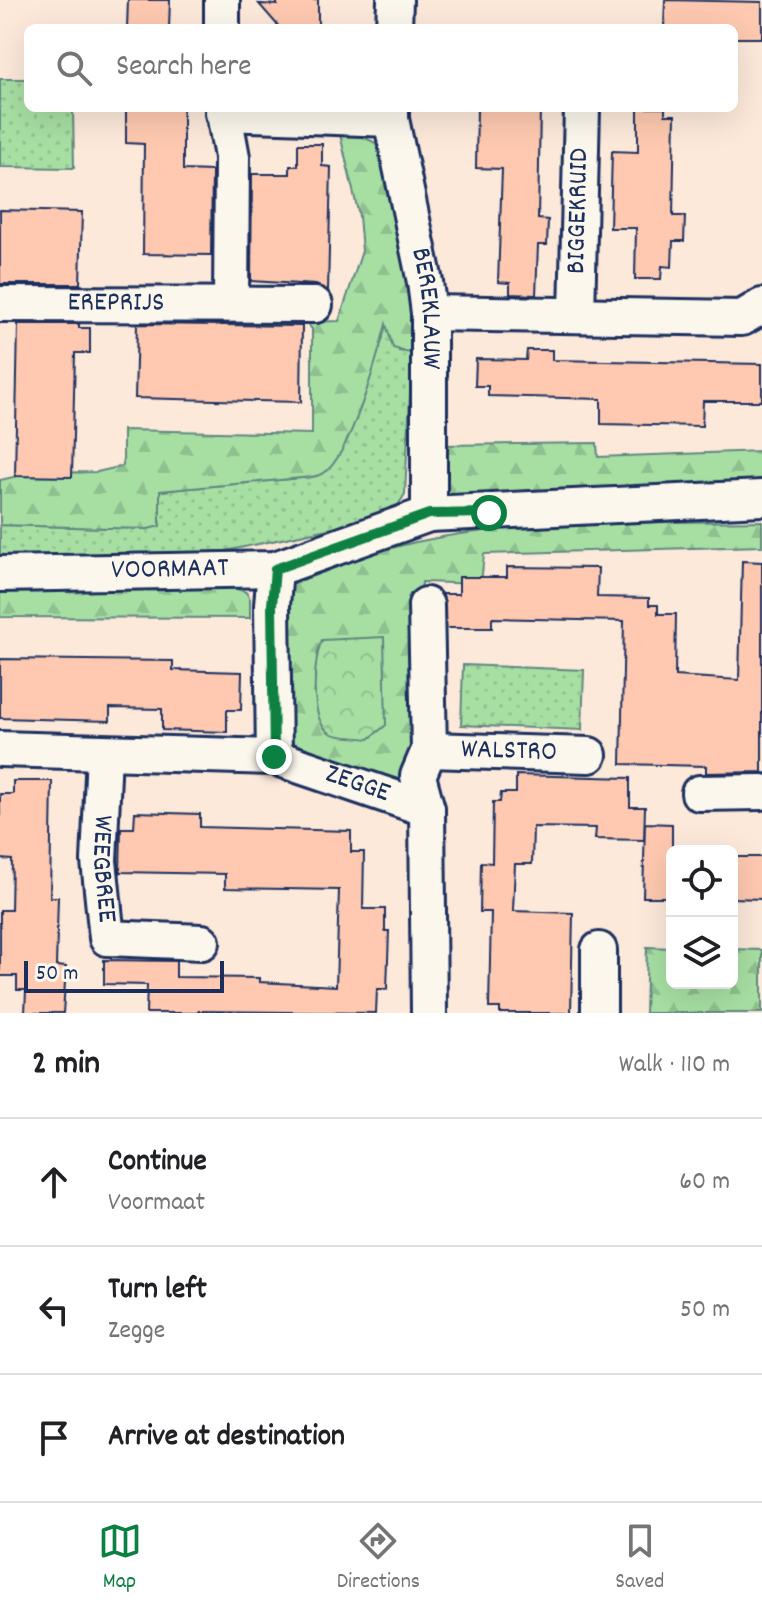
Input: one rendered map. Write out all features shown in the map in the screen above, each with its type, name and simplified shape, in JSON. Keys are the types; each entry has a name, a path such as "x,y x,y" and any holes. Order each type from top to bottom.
{"street":[{"path":"222,0 222,24"},
{"path":"394,24 395,0"},
{"path":"223,112 232,157 231,304"},
{"path":"281,112 391,113"},
{"name":"BIGGEKRUID","path":"577,315 582,112"},
{"name":"BEREKLAUW","path":"391,113 429,313 429,514"},
{"name":"EREPRIJS","path":"0,304 315,305"},
{"name":"BIGGEKRUID","path":"429,313 742,318 762,306"},
{"name":"VOORMAAT","path":"0,574 275,569 429,514 762,498"},
{"path":"0,749 274,757 272,605 275,569"},
{"name":"WALSTRO","path":"426,605 429,750 418,776 427,809"},
{"name":"WALSTRO","path":"429,750 589,755"},
{"name":"WEEGBREE","path":"104,753 99,861 107,938 202,942"},
{"name":"ZEGGE","path":"274,757 427,809 429,1013"},
{"path":"699,793 762,792"},
{"path":"599,950 599,1013"}],"green space":[{"path":"0,79 24,79 24,112 73,112 74,168 0,167"},
{"path":"339,130 350,131 374,142 380,154 404,249 413,326 412,353 393,348 386,324 362,404 334,463 324,473 312,477 160,491 160,526 148,529 0,525 0,480 31,473 97,472 123,466 123,430 312,434 312,329 306,322 339,321 362,251 359,216"},
{"path":"386,322 399,351 412,353 405,494 397,507 374,519 198,557 0,560 0,525 148,529 160,525 159,491 312,477 325,472 382,341"},
{"path":"597,443 598,457 762,451 762,484 471,498 443,494 442,445"},
{"path":"762,521 762,546 484,554 481,584 422,582 419,608 422,742 403,781 274,751 283,588 382,551 457,535 544,526"},
{"path":"0,586 234,588 246,592 250,599 250,618 0,617"},
{"path":"384,637 386,725 369,739 330,733 323,726 316,703 316,660 322,640"},
{"path":"463,665 584,670 582,730 461,725"},
{"path":"647,947 666,948 666,989 738,989 738,949 762,950 762,1013 645,1013"}],"building":[{"path":"128,0 170,0 169,24 127,24"},
{"path":"277,0 318,0 318,24 276,24 259,4 277,5"},
{"path":"665,0 762,2 762,38 738,38 738,24 664,24"},
{"path":"126,112 183,112 183,170 212,171 211,255 143,254 144,144 126,143"},
{"path":"477,112 540,112 538,219 548,220 547,245 538,245 536,295 510,294 510,283 498,282 502,169 476,168"},
{"path":"638,112 675,115 673,216 685,216 684,241 673,241 672,267 662,266 661,279 635,279 636,228 610,228 612,151 638,152"},
{"path":"298,144 322,144 322,166 331,167 328,291 316,285 251,281 252,174 290,174 290,166 298,166"},
{"path":"0,210 82,212 80,284 0,284"},
{"path":"18,324 79,324 79,328 90,328 90,353 75,353 72,477 15,476"},
{"path":"137,324 302,326 301,402 135,398"},
{"path":"527,350 552,350 552,360 762,364 762,401 703,401 702,426 601,424 601,399 488,396 488,386 475,386 476,359 526,360"},
{"path":"742,561 762,562 762,772 706,773 706,766 621,764 624,621 492,618 492,628 446,628 443,594 459,594 459,577 507,577 507,567 598,568 597,597 649,598 649,605 658,605 658,614 676,614 675,676 739,680"},
{"path":"0,659 173,661 173,670 242,672 241,710 227,710 227,732 162,730 162,709 110,708 110,721 0,718"},
{"path":"516,775 630,778 630,807 645,807 644,840 595,839 596,828 533,827 532,864 515,864 513,911 573,913 571,1013 500,1013 500,1008 489,1008 491,912 480,912 481,862 492,863 493,802 500,802 501,793 516,793"},
{"path":"13,781 52,781 50,897 58,897 56,966 66,967 63,1013 25,1013 26,990 17,990 17,976 0,976 0,910 11,910 12,860 0,859 0,794 13,794"},
{"path":"135,812 200,814 200,827 351,831 351,852 364,852 363,909 385,909 385,931 389,931 387,989 377,989 376,1013 146,1013 147,985 104,984 104,960 176,961 176,977 259,978 259,982 336,986 339,890 225,888 225,874 120,872 121,828 134,828"},
{"path":"645,823 672,824 672,845 666,845 666,897 643,897"},
{"path":"738,857 762,857 762,899 738,898"}],"route":[{"path":"274,757 272,605 275,569 429,514 489,513"}]}
